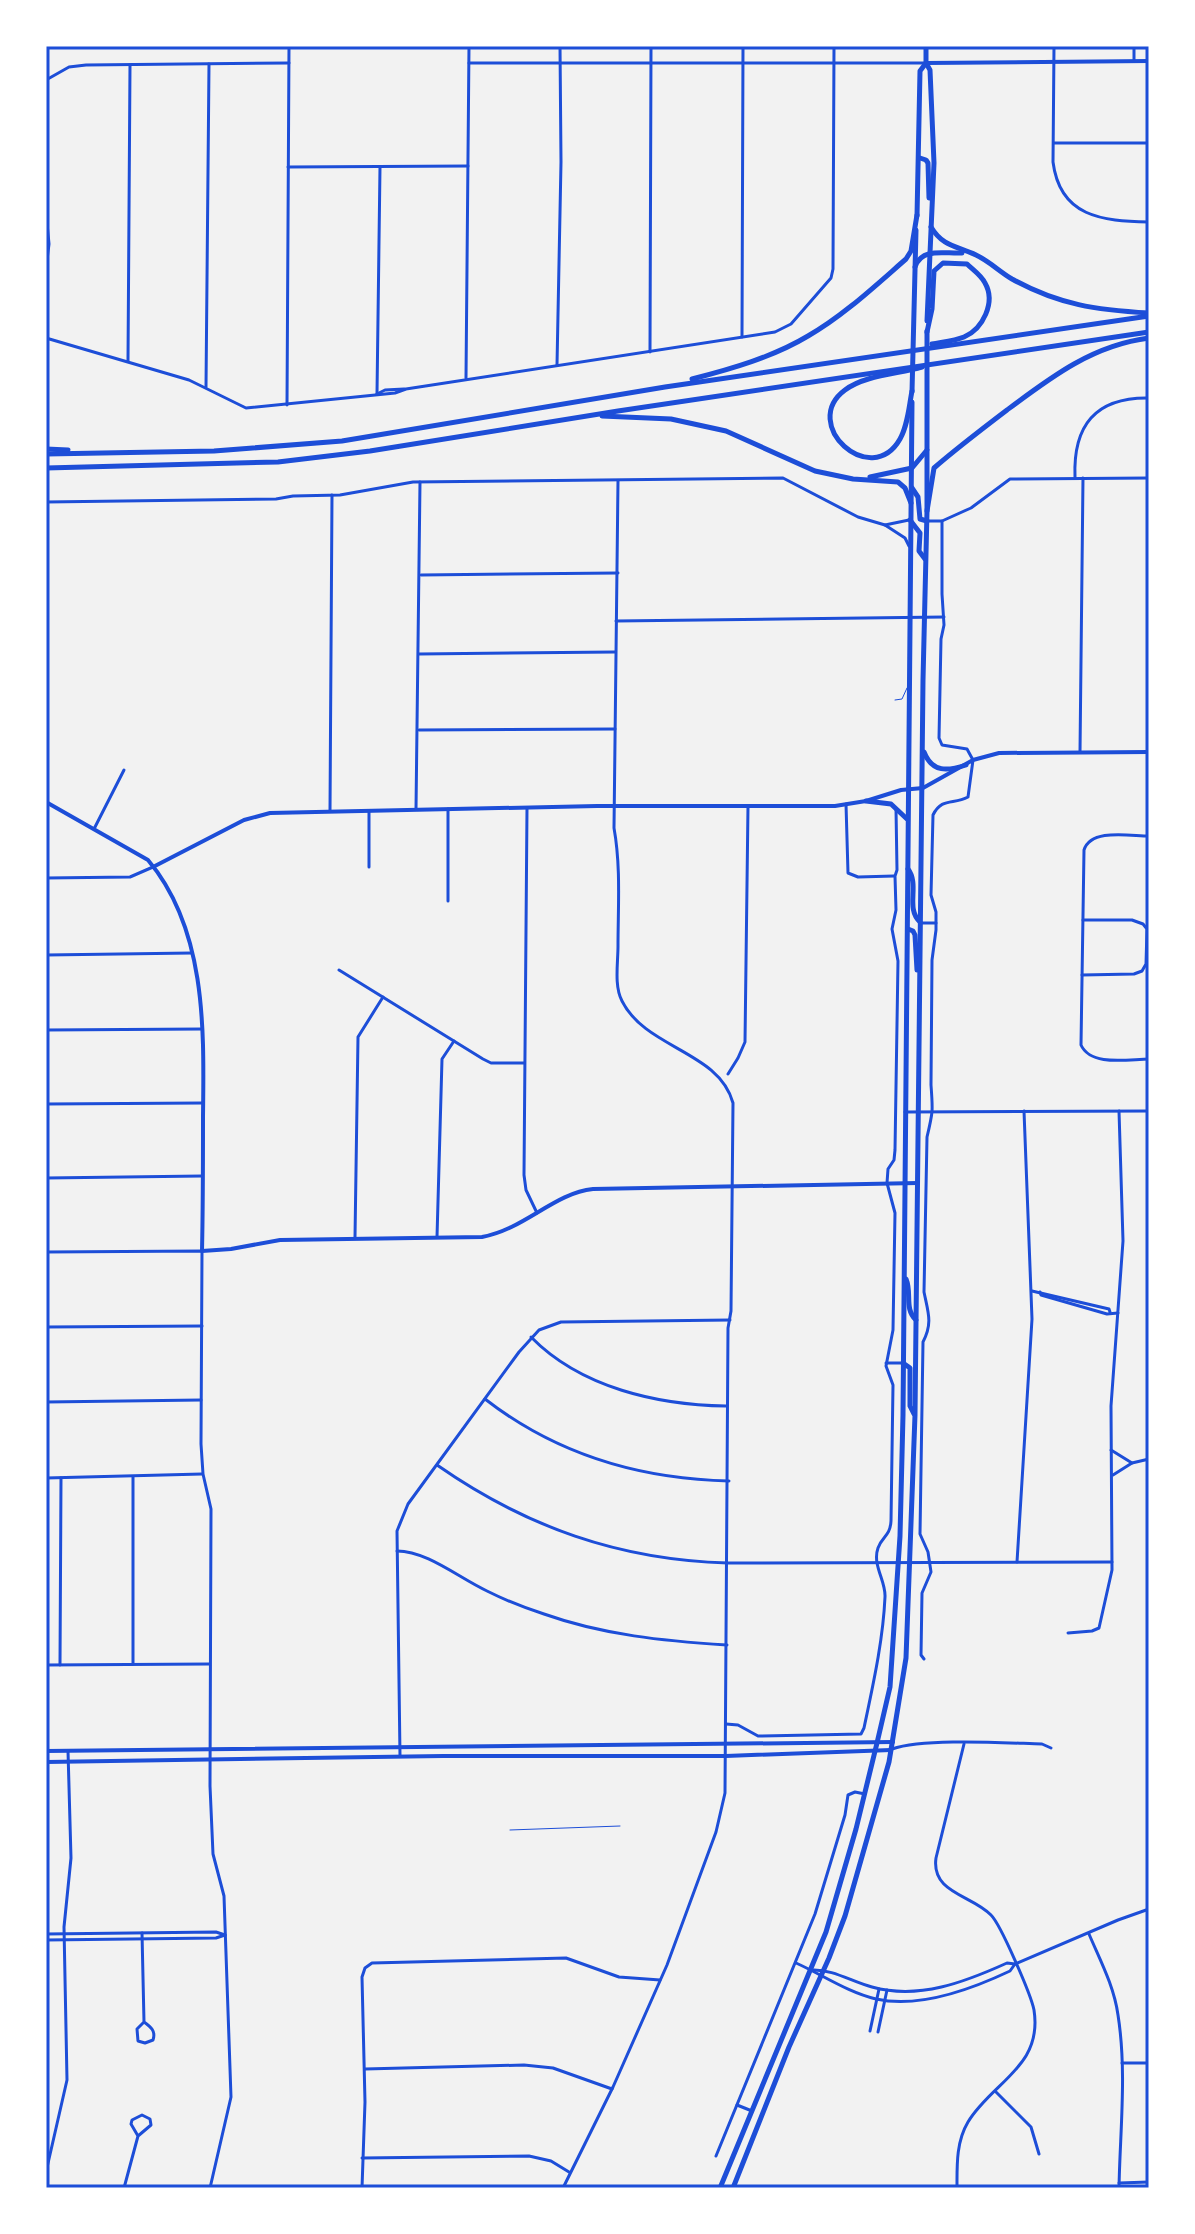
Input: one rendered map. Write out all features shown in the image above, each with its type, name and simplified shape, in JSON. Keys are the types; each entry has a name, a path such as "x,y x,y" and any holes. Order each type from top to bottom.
{"main road":[{"path":"733,2188 824,1969 859,1872 892,1746 906,1658 915,1415 927,332 933,150 926,46"},
{"path":"720,2188 811,1970 842,1882 890,1687 898,1563 903,1363 912,391 920,71 926,63"},
{"path":"919,158 928,163 931,227 938,239 976,255 1012,279 1067,304 1149,314"},
{"path":"665,387 766,356 809,336 906,259 911,251 917,215"},
{"path":"915,267 921,255 967,252"},
{"path":"927,332 934,271 943,263 967,264 986,284 989,304 986,315 977,328 965,337 936,345"},
{"path":"46,451 214,451 328,442 665,387 1149,314"},
{"path":"912,391 906,423 900,440 892,448 868,457 853,454 837,441 831,410 840,394 858,383 942,361 1149,332"},
{"path":"927,511 934,468 971,438 1069,365 1097,352 1149,338"},
{"path":"46,470 278,462 896,372"},
{"path":"589,416 671,419 708,425 745,437 815,471 853,479 898,482 905,488 911,503"},
{"path":"853,479 878,477 912,468 927,450"},
{"path":"911,487 918,497 920,519 927,521"},
{"path":"910,520 920,533 919,551 926,559"},
{"path":"923,749 927,760 935,768 952,769 966,765"},
{"path":"866,801 891,804 908,820"},
{"path":"908,868 913,875 913,912 921,923"},
{"path":"907,929 915,935 915,966 919,975"},
{"path":"904,1274 910,1287 909,1310 916,1320"},
{"path":"903,1363 910,1368 910,1406 915,1415"}],"street":[{"path":"287,405 289,46"},
{"path":"466,379 469,46"},
{"path":"557,365 560,46"},
{"path":"650,352 651,46"},
{"path":"742,337 743,46"},
{"path":"46,338 206,387 246,408 377,394 385,390 785,329 831,278 834,240 834,46"},
{"path":"1054,46 1055,178 1062,193 1094,217 1149,222"},
{"path":"1134,46 1134,61"},
{"path":"469,63 1149,61"},
{"path":"46,80 69,67 289,63"},
{"path":"206,387 209,64"},
{"path":"129,361 130,65"},
{"path":"1054,143 1149,143"},
{"path":"288,167 468,166"},
{"path":"377,394 380,167"},
{"path":"46,213 49,244 46,268"},
{"path":"1075,477 1075,446 1093,416 1127,397 1149,398"},
{"path":"46,502 276,499 332,495 420,482 783,478 858,517 885,525 905,538 910,546"},
{"path":"1080,752 1083,478"},
{"path":"927,521 942,521 971,508 1010,479 1149,478"},
{"path":"563,2188 612,2089 691,1906 720,1819 725,1793 733,1103 729,1088 704,1065 637,1024 620,998 618,855 614,828 618,481"},
{"path":"416,809 420,482"},
{"path":"330,811 332,495"},
{"path":"885,525 910,520"},
{"path":"924,1659 921,1655 922,1593 931,1572 920,1534 923,1342 930,1329 924,1292 927,1137 933,1121 932,965 936,923 931,895 933,815 939,804 968,797 973,760 967,749 948,748 942,745 939,738 941,639 944,631 942,521"},
{"path":"420,575 618,573"},
{"path":"616,621 944,617"},
{"path":"419,654 615,652"},
{"path":"419,730 615,729"},
{"path":"46,878 130,877 257,816 416,809 846,804 923,788 973,760 999,753 1149,752"},
{"path":"94,829 124,770"},
{"path":"46,802 148,860 174,902 197,972 203,1103 201,1400 203,1474 211,1509 208,1749 213,1849 224,1896 230,2109 210,2188"},
{"path":"846,804 848,873 855,877 895,876"},
{"path":"728,1074 745,1042 748,805"},
{"path":"726,1724 738,1725 758,1736 855,1735 863,1732 878,1658 885,1597 878,1547 890,1532 891,1521 893,1385 886,1363 893,1330 895,1213 887,1183 888,1169 894,1160 895,1140 898,961 892,929 897,870 896,807"},
{"path":"527,808 524,1175 526,1190 537,1213"},
{"path":"448,809 448,901"},
{"path":"369,811 369,867"},
{"path":"1149,836 1102,836 1086,844 1082,975 1083,1050 1096,1058 1149,1059"},
{"path":"1082,975 1134,974 1142,971 1146,964 1147,929 1132,920 1083,920"},
{"path":"921,923 936,923"},
{"path":"46,955 192,953"},
{"path":"339,970 491,1063 524,1063"},
{"path":"355,1239 358,1037 383,997"},
{"path":"46,1030 202,1029"},
{"path":"437,1237 442,1059 454,1041"},
{"path":"46,1104 203,1103"},
{"path":"1017,1562 1032,1291 1024,1111"},
{"path":"1068,1633 1099,1628 1111,1579 1112,1379 1123,1241 1119,1111"},
{"path":"905,1112 1149,1111"},
{"path":"46,1178 203,1176"},
{"path":"46,1252 202,1251 268,1241 495,1235 586,1189 918,1183"},
{"path":"1032,1291 1107,1314 1118,1313"},
{"path":"916,1320 930,1318"},
{"path":"400,1757 397,1531 402,1517 437,1465 531,1337 539,1330 561,1322 730,1320"},
{"path":"46,1327 202,1326"},
{"path":"531,1337 545,1351 577,1371 622,1391 694,1406 728,1406"},
{"path":"886,1363 903,1363"},
{"path":"485,1399 530,1430 608,1464 650,1475 729,1481"},
{"path":"46,1402 201,1400"},
{"path":"1111,1449 1132,1463"},
{"path":"1111,1476 1132,1463 1149,1459"},
{"path":"437,1465 507,1508 549,1528 629,1552 728,1563 1112,1562"},
{"path":"46,1478 203,1474"},
{"path":"133,1477 133,1664"},
{"path":"60,1665 61,1478"},
{"path":"397,1551 417,1553 490,1593 585,1627 631,1637 727,1645"},
{"path":"46,1665 209,1664"},
{"path":"46,1751 877,1743 892,1746 1042,1744 1051,1748"},
{"path":"957,2188 961,2138 968,2122 1026,2058 1033,2035 1034,2009 993,1917 945,1886 936,1871 936,1858 964,1744"},
{"path":"46,1762 726,1756 875,1750 892,1746"},
{"path":"46,2172 67,2091 64,1937 71,1858 68,1751"},
{"path":"716,2156 815,1914 845,1815 848,1795 855,1792 865,1794"},
{"path":"811,1970 824,1969 879,1989 914,1991 944,1987 1007,1963 1015,1964 1149,1909"},
{"path":"46,1940 142,1933 216,1932 225,1935"},
{"path":"142,1933 144,2022 136,2035 138,2041 145,2043 153,2040 155,2035 144,2022"},
{"path":"46,1934 142,1939 216,1938 225,1935"},
{"path":"1089,1934 1114,1995 1118,2015 1122,2063 1119,2186 1149,2182"},
{"path":"362,2188 365,2069 362,1977 365,1968 372,1963 566,1958 619,1977 660,1980"},
{"path":"795,1962 820,1977 886,2000 945,1995 985,1983 1010,1971 1015,1964"},
{"path":"944,1987 945,1995"},
{"path":"870,2031 879,1989"},
{"path":"878,2032 887,1990"},
{"path":"1122,2063 1149,2063"},
{"path":"365,2069 524,2065 553,2068 612,2089"},
{"path":"996,2092 1031,2127 1039,2154"},
{"path":"737,2105 752,2111"},
{"path":"124,2188 138,2136 151,2125 150,2119 142,2115 132,2120 131,2124 138,2136"},
{"path":"362,2158 529,2156 551,2161 569,2172"}],"lane":[{"path":"895,700 902,699 909,686"},
{"path":"510,1830 620,1826"}]}
